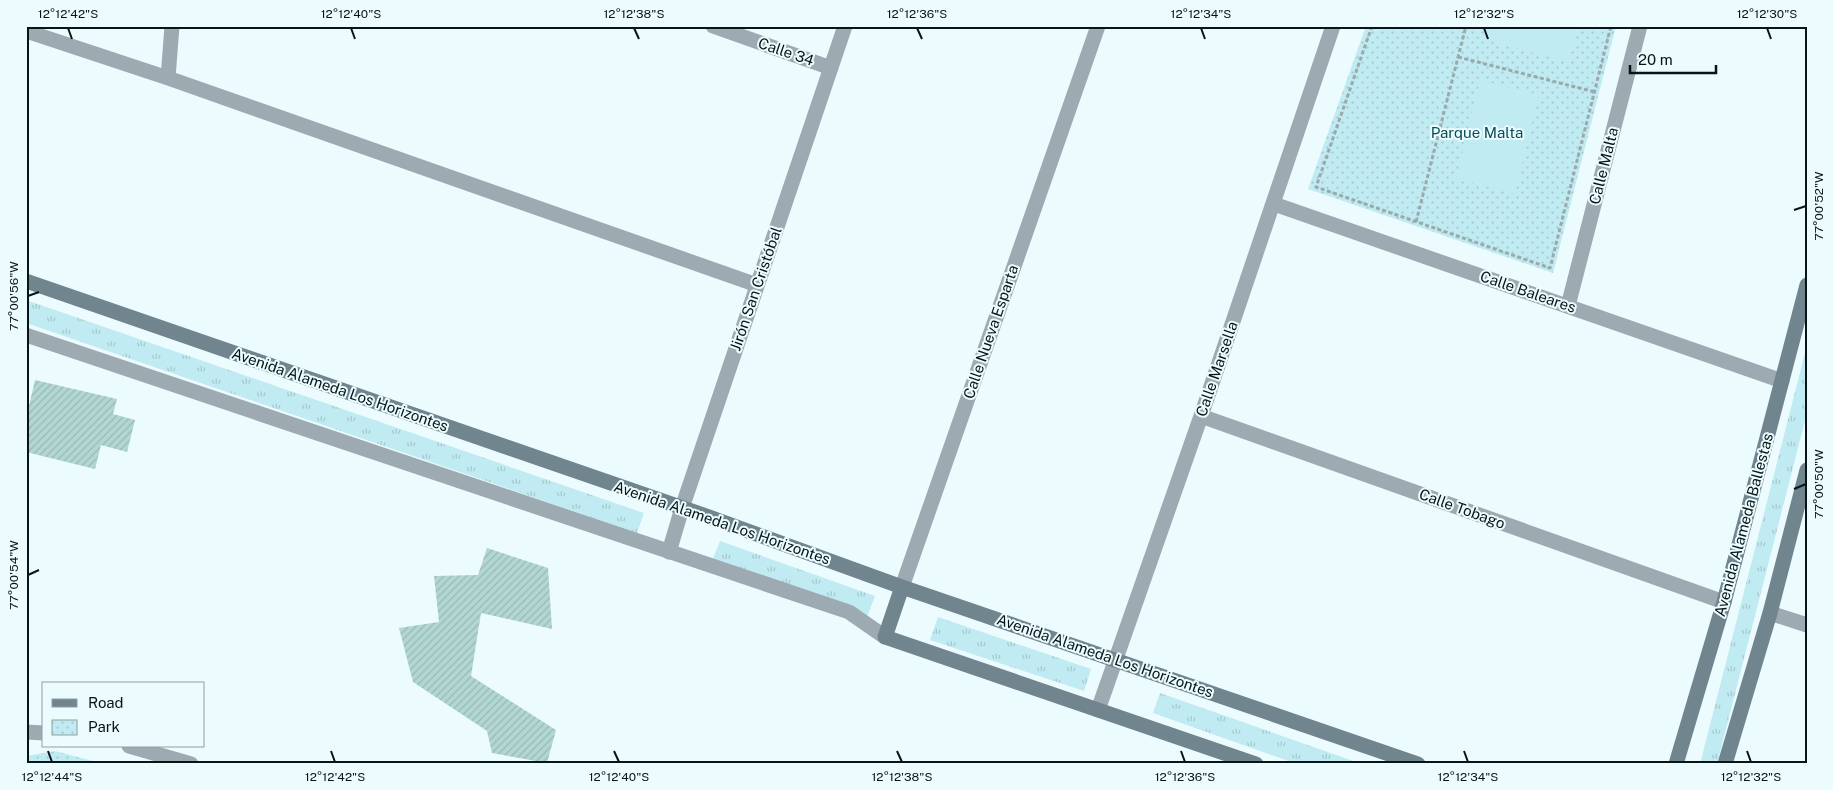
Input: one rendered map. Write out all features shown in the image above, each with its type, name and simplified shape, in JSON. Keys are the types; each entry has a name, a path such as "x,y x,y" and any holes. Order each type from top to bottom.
{"street":[{"path":"168,78 172,26"},
{"name":"Calle 34","path":"713,26 831,68"},
{"name":"Jirón San Cristóbal","path":"669,552 682,508 845,26"},
{"name":"Calle Nueva Esparta","path":"885,637 1098,26"},
{"name":"Calle Marsella","path":"1098,710 1334,26"},
{"name":"Calle Malta","path":"1568,306 1640,26"},
{"path":"26,31 168,78 757,285"},
{"name":"Calle Baleares","path":"1274,204 1782,381"},
{"name":"Avenida Alameda Los Horizontes","path":"26,281 1418,764"},
{"name":"Avenida Alameda Ballestas","path":"1676,764 1724,602 1807,285"},
{"path":"26,335 849,612 885,637 1256,764"},
{"name":"Calle Tobago","path":"1201,416 1724,602"},
{"path":"1725,764 1770,613 1807,470"},
{"path":"1770,613 1807,625"},
{"path":"26,732 42,733"},
{"path":"136,748 191,764"}],"path":[{"path":"1372,26 1316,187 1550,268 1612,26"},
{"path":"1416,222 1466,26"},
{"path":"1458,57 1595,92"}],"green space":[{"name":"Parque Malta","path":"1366,26 1616,26 1553,273 1308,189"},
{"path":"1493,26 1578,26 1569,62 1489,41"},
{"path":"1480,80 1539,95 1515,194 1456,179"},
{"path":"26,300 644,513 637,533 26,323"},
{"path":"1807,345 1807,413 1717,764 1700,764"},
{"path":"720,541 875,596 867,617 712,561"},
{"path":"938,617 1091,669 1084,691 930,640"},
{"path":"1160,693 1362,764 1297,764 1153,713"},
{"path":"55,751 104,764 26,764 26,756"}],"building":[{"path":"35,380 117,399 113,414 135,420 127,452 101,445 95,469 26,452 26,419"},
{"path":"487,548 548,568 552,629 481,613 471,676 556,730 547,763 492,753 487,731 413,682 399,628 439,622 434,576 478,575"}]}
